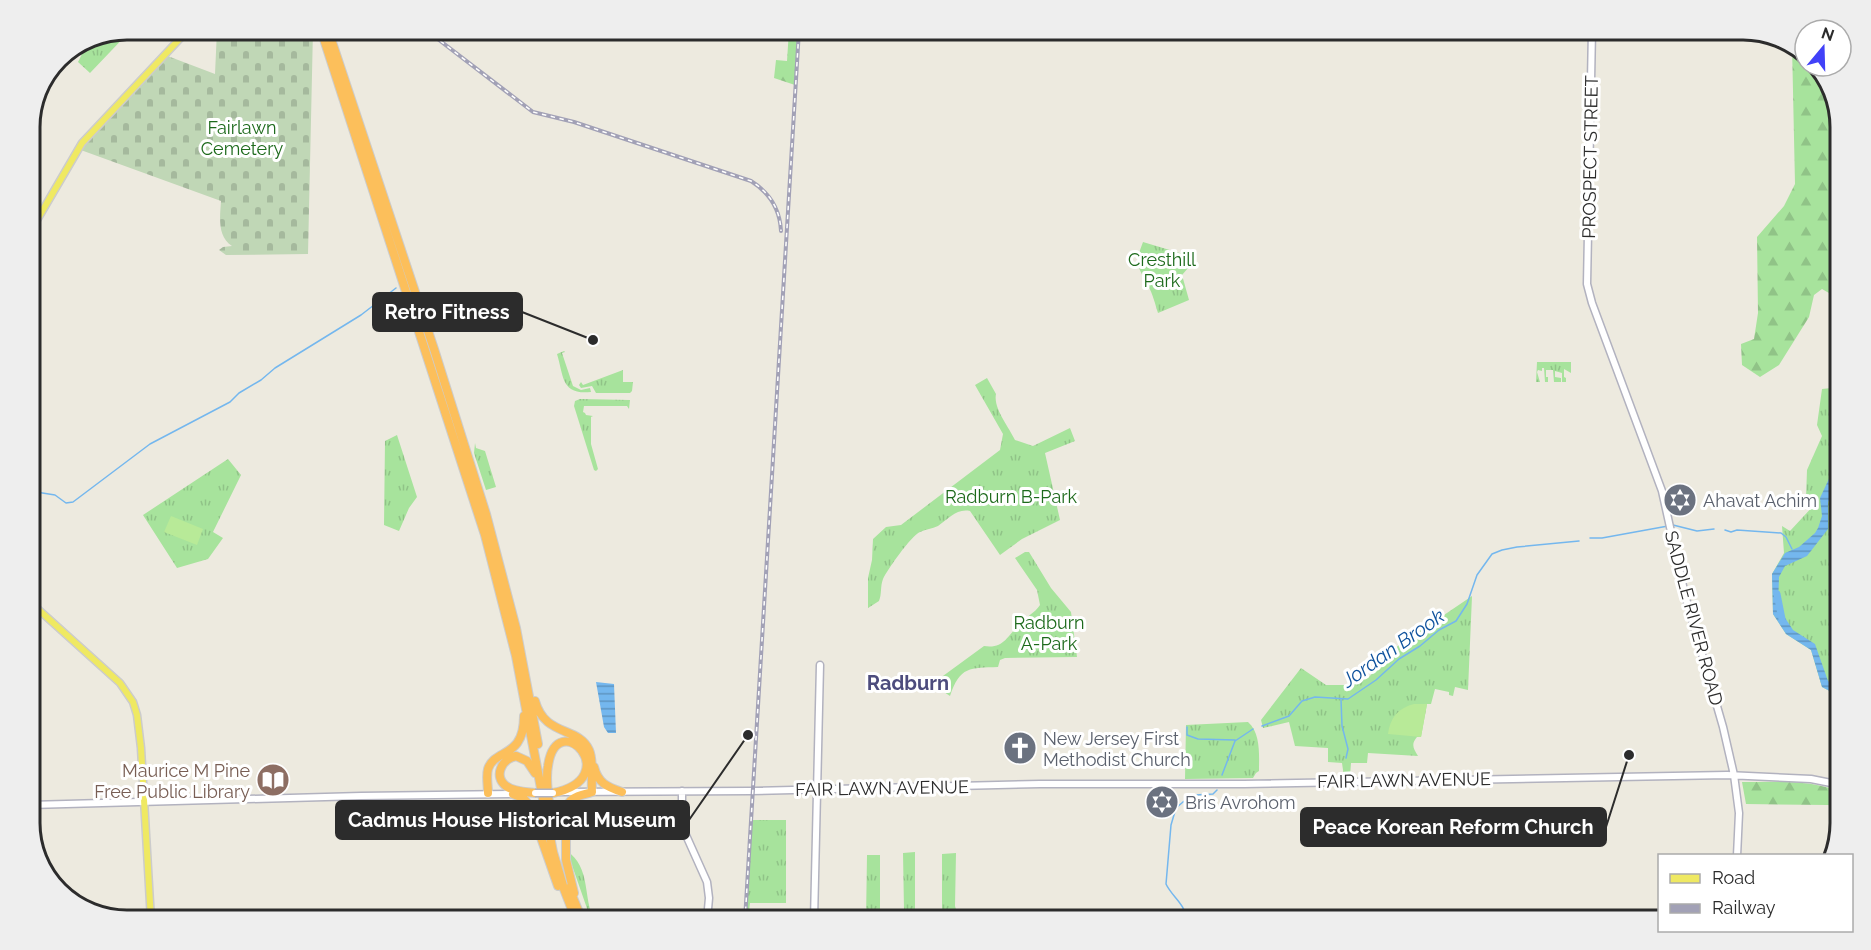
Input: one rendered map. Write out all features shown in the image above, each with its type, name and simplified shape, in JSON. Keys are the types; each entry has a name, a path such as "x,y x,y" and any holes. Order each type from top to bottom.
{"highway":[{"path":"327,40 482,524 504,603 548,813 561,863 578,910"},
{"path":"328,40 474,477 537,709 541,717 552,726 582,741 590,753 599,780 606,787 622,792"},
{"path":"519,642 556,864 572,910"},
{"path":"488,794 490,765 516,746 523,731 524,716 520,676"},
{"path":"548,813 549,759 561,744 575,743 585,755 584,773 571,788 553,793"},
{"path":"579,910 566,860 566,810 572,798 592,792 590,753"},
{"path":"535,793 519,791 506,785 501,779 500,771 505,761 512,757 520,757 530,764 548,813"},
{"path":"513,794 526,800 530,806 552,873 571,910"}],"main road":[{"path":"41,213 82,143 179,40"},
{"name":"PROSPECT STREET","path":"1587,284 1592,40"},
{"name":"SADDLE RIVER ROAD","path":"1587,284 1662,491 1685,595 1723,727 1734,776 1739,813 1737,854"},
{"path":"41,612 116,679 130,696 138,723 150,910"},
{"path":"814,910 820,665"},
{"name":"FAIR LAWN AVENUE","path":"41,805 1040,784 1244,784 1734,776 1811,779 1830,783"},
{"path":"682,791 682,824 704,873 708,890 707,910"}],"green space":[{"name":"Fairlawn Cemetery","path":"217,40 313,40 308,254 226,255 219,250 232,246 222,232 221,201 78,149 165,55 215,74"},
{"path":"788,40 797,40 795,85 774,78 776,60 787,61"},
{"path":"121,41 90,73 78,62 82,53 94,47"},
{"path":"1792,55 1793,78 1815,78 1822,89 1829,110 1830,294 1822,289 1814,295 1809,317 1779,365 1760,377 1742,365 1741,344 1754,339 1758,313 1757,237 1784,206 1795,184"},
{"name":"Cresthill Park","path":"1143,242 1193,257 1189,267 1182,275 1189,300 1158,313 1138,265"},
{"path":"564,351 562,353 573,386 581,390 590,388 591,392 574,391 565,383 557,354"},
{"path":"1537,362 1571,362 1571,373 1564,369 1566,382 1562,382 1562,373 1555,371 1555,377 1561,378 1561,382 1554,382 1553,370 1546,370 1548,382 1545,382 1544,368 1542,368 1542,371 1537,372 1540,382 1536,382"},
{"path":"623,370 623,382 633,382 630,393 596,393 592,386 581,388 579,385 581,382 583,385"},
{"name":"Radburn B-Park","path":"987,378 996,394 999,411 1015,440 1033,446 1070,428 1075,441 1045,453 1060,520 1022,539 1000,555 970,511 961,511 938,526 920,532 911,540 883,579 879,601 868,608 868,578 873,539 886,527 901,525 1000,450 1003,434 975,385"},
{"path":"1830,388 1830,691 1822,687 1811,650 1786,634 1773,614 1772,574 1784,553 1782,526 1790,531 1815,504 1806,498 1807,470 1822,436 1817,425 1822,389"},
{"path":"580,399 630,400 629,409 627,406 584,406 583,412 593,416 591,417 591,444 598,469 596,471 574,406 575,401"},
{"path":"397,435 417,497 409,508 399,531 384,525 385,441"},
{"path":"475,443 476,448 485,451 496,487 486,490 474,453"},
{"path":"228,459 241,475 213,532 223,538 208,559 177,568 143,515"},
{"path":"171,516 203,529 197,545 164,532"},
{"name":"Radburn A-Park","path":"1029,552 1051,588 1071,612 1077,657 1005,658 1000,660 998,667 973,669 962,674 950,696 932,684 984,646 1001,644 1040,605 1037,590 1015,558"},
{"path":"1472,596 1468,690 1455,687 1453,696 1449,695 1449,692 1435,689 1431,704 1427,704 1421,737 1417,737 1413,744 1418,756 1368,753 1367,763 1351,763 1350,776 1353,777 1344,777 1342,763 1328,762 1328,748 1295,746 1289,722 1263,728 1261,720 1301,668 1326,685 1348,685 1368,678 1407,636"},
{"path":"1414,704 1427,704 1421,737 1388,734 1396,714 1403,708"},
{"path":"1248,722 1255,732 1258,745 1259,771 1253,778 1185,779 1186,725"},
{"path":"1742,782 1792,782 1830,788 1830,805 1746,804"},
{"path":"751,820 786,820 786,903 750,903 749,910 745,910"},
{"path":"567,851 580,865 591,910 588,910"},
{"path":"915,852 915,909 928,910 904,910 903,853"},
{"path":"956,853 956,910 942,910 942,854"},
{"path":"867,855 880,855 880,910 866,910"}],"water":[{"path":"1830,476 1828,529 1807,556 1785,566 1779,577 1778,607 1793,630 1815,644 1830,682 1830,691 1822,687 1811,650 1786,634 1773,614 1772,574 1785,553 1799,547 1815,533 1822,516 1820,498"},
{"path":"596,682 614,684 616,733 608,733 604,727"}],"waterway":[{"path":"41,493 55,495 66,503 73,502 150,444 230,402 275,368 361,315 396,288"},
{"name":"Jordan Brook","path":"1673,525 1697,531 1714,529"},
{"name":"Jordan Brook","path":"1590,538 1602,538 1668,526"},
{"name":"Jordan Brook","path":"1725,530 1781,533 1786,537 1792,549"},
{"name":"Jordan Brook","path":"1262,726 1289,716 1302,701 1315,697 1348,699 1439,630 1456,621 1467,604 1477,575 1492,554 1517,547 1579,541"},
{"path":"1777,594 1782,619"},
{"path":"1341,699 1342,726 1348,749 1346,758"},
{"path":"1187,727 1187,735 1198,739 1235,740"},
{"name":"Jordan Brook","path":"1222,775 1235,741 1253,729"},
{"name":"Jordan Brook","path":"1184,910 1166,884 1171,825 1176,808 1183,802 1195,795 1213,794 1217,790"}],"railway":[{"path":"439,40 533,112 574,122 751,181 773,202 779,216 781,231"},
{"path":"746,910 798,40"}],"place":[{"name":"Retro Fitness","path":"593,340"},
{"name":"Ahavat Achim","path":"1680,500"},
{"name":"Cadmus House Historical Museum","path":"748,735"},
{"name":"New Jersey First Methodist Church","path":"1020,748"},
{"name":"Peace Korean Reform Church","path":"1629,755"},
{"name":"Maurice M Pine Free Public Library","path":"273,780"},
{"name":"Bris Avrohom","path":"1162,802"}],"district":[{"name":"Radburn","path":"908,683"}]}
